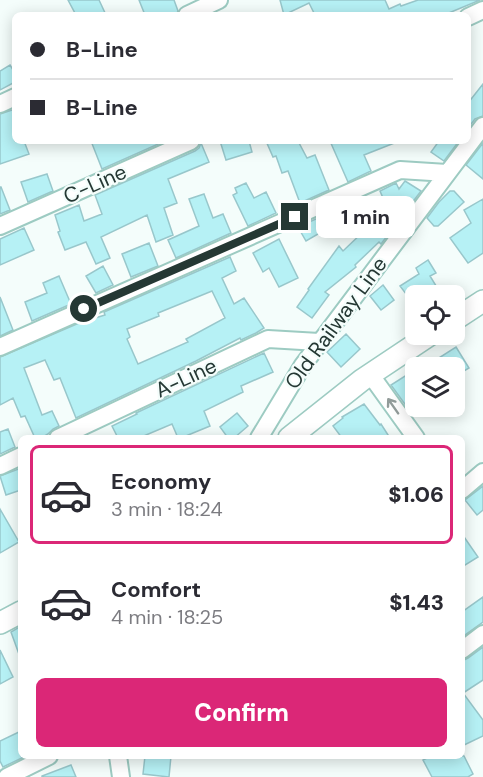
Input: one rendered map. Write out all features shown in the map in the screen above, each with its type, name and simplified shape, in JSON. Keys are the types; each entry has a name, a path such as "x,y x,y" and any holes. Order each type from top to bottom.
{"main road":[{"path":"465,313 483,301"},
{"path":"293,435 370,374 414,345"},
{"path":"0,623 18,614"}],"street":[{"path":"193,12 219,0"},
{"name":"Old Railway Line","path":"471,142 483,126"},
{"name":"C-Line","path":"0,226 184,144"},
{"name":"Old Railway Line","path":"261,435 319,342 469,144"},
{"path":"0,347 400,170 447,173"},
{"name":"A-Line","path":"64,435 268,339 319,342"},
{"path":"370,374 414,435"},
{"path":"0,465 18,457"},
{"path":"465,487 483,472"},
{"path":"465,648 483,634"},
{"path":"7,777 43,759"},
{"path":"118,759 121,777"}],"building":[{"path":"68,0 99,0 105,12 74,12"},
{"path":"139,0 174,0 178,11 178,12 144,12"},
{"path":"280,0 385,0 389,9 418,0 480,0 451,12 314,12 309,3 290,12 283,12"},
{"path":"10,65 12,68 12,84 0,90 0,71"},
{"path":"483,84 483,116 475,119 471,124 471,99"},
{"path":"12,110 12,144 25,144 29,154 0,164 0,114"},
{"path":"483,143 483,179 466,165"},
{"path":"92,144 158,144 102,169"},
{"path":"201,144 209,162 168,179 177,203 164,208 173,235 156,242 147,215 101,237 110,258 96,264 86,242 65,250 55,215 79,205 84,221 102,214 95,195 199,148"},
{"path":"221,144 250,144 252,152 226,160"},
{"path":"267,144 300,144 307,158 315,155 329,190 300,203 288,171 282,173 276,156 273,157"},
{"path":"331,144 392,144 364,155 371,171 348,182"},
{"path":"437,144 457,144 444,161 431,152"},
{"path":"47,174 53,191 28,202 21,182"},
{"path":"405,181 421,191 381,244 379,242 355,265 356,267 325,292 329,295 312,318 297,307 339,246 343,251 364,231 367,233 390,210 380,191 396,183 399,189"},
{"path":"246,183 254,198 266,192 276,213 248,226 233,195 237,193 235,188"},
{"path":"0,187 10,210 0,214"},
{"path":"450,191 454,191 464,202 438,226 434,226 427,218"},
{"path":"204,194 213,218 223,214 231,233 176,258 168,240 199,226 189,199"},
{"path":"483,199 483,253 468,263 450,238 471,223 464,210"},
{"path":"318,218 325,230 306,241 298,227"},
{"path":"24,228 34,250 0,265 0,239"},
{"path":"279,239 298,278 279,287 269,268 263,272 253,253"},
{"path":"149,243 158,266 131,277 122,254"},
{"path":"230,257 236,271 222,278 234,304 244,298 264,328 76,418 60,378 54,380 45,360 24,368 42,415 52,411 59,426 46,435 34,435 25,416 21,417 13,398 0,405 0,357 79,323 105,315 104,312","holes":["212,291 225,318 186,339 188,342 138,364 127,339 130,337 127,329 159,316 158,313"]},
{"path":"428,260 436,273 430,276 436,285 405,285 405,293 400,286 419,274 416,268"},
{"path":"103,266 113,285 96,293 86,276"},
{"path":"59,276 71,304 32,321 25,302 47,293 43,283"},
{"path":"383,285 394,300 381,310 370,296"},
{"path":"0,297 13,330 0,336"},
{"path":"346,334 360,349 341,367 327,352"},
{"path":"456,347 462,357 440,357"},
{"path":"264,353 273,372 241,386 243,392 204,411 210,426 188,435 177,435 172,424 146,435 116,435 112,426"},
{"path":"405,376 405,404 391,385"},
{"path":"364,404 388,435 340,435 333,426 342,417"},
{"path":"237,413 248,426 238,435 226,435 220,427"},
{"path":"8,429 15,447 0,454 0,432"},
{"path":"18,469 18,491 6,495 0,476"},
{"path":"483,486 483,510 477,515 465,500"},
{"path":"0,509 18,543 0,553"},
{"path":"465,538 478,557 465,565"},
{"path":"483,597 483,622 465,635 465,610"},
{"path":"18,628 18,651 11,632"},
{"path":"483,647 483,680 465,692 465,660"},
{"path":"0,650 13,677 0,684"},
{"path":"465,696 483,720 483,736 465,745"},
{"path":"18,732 20,759 3,767 0,761 0,741"},
{"path":"465,758 473,774 468,777 432,777 423,760"},
{"path":"145,759 171,759 169,777 143,774"},
{"path":"71,765 76,777 42,777 42,776"}],"route":[{"path":"84,309 295,217"}]}
